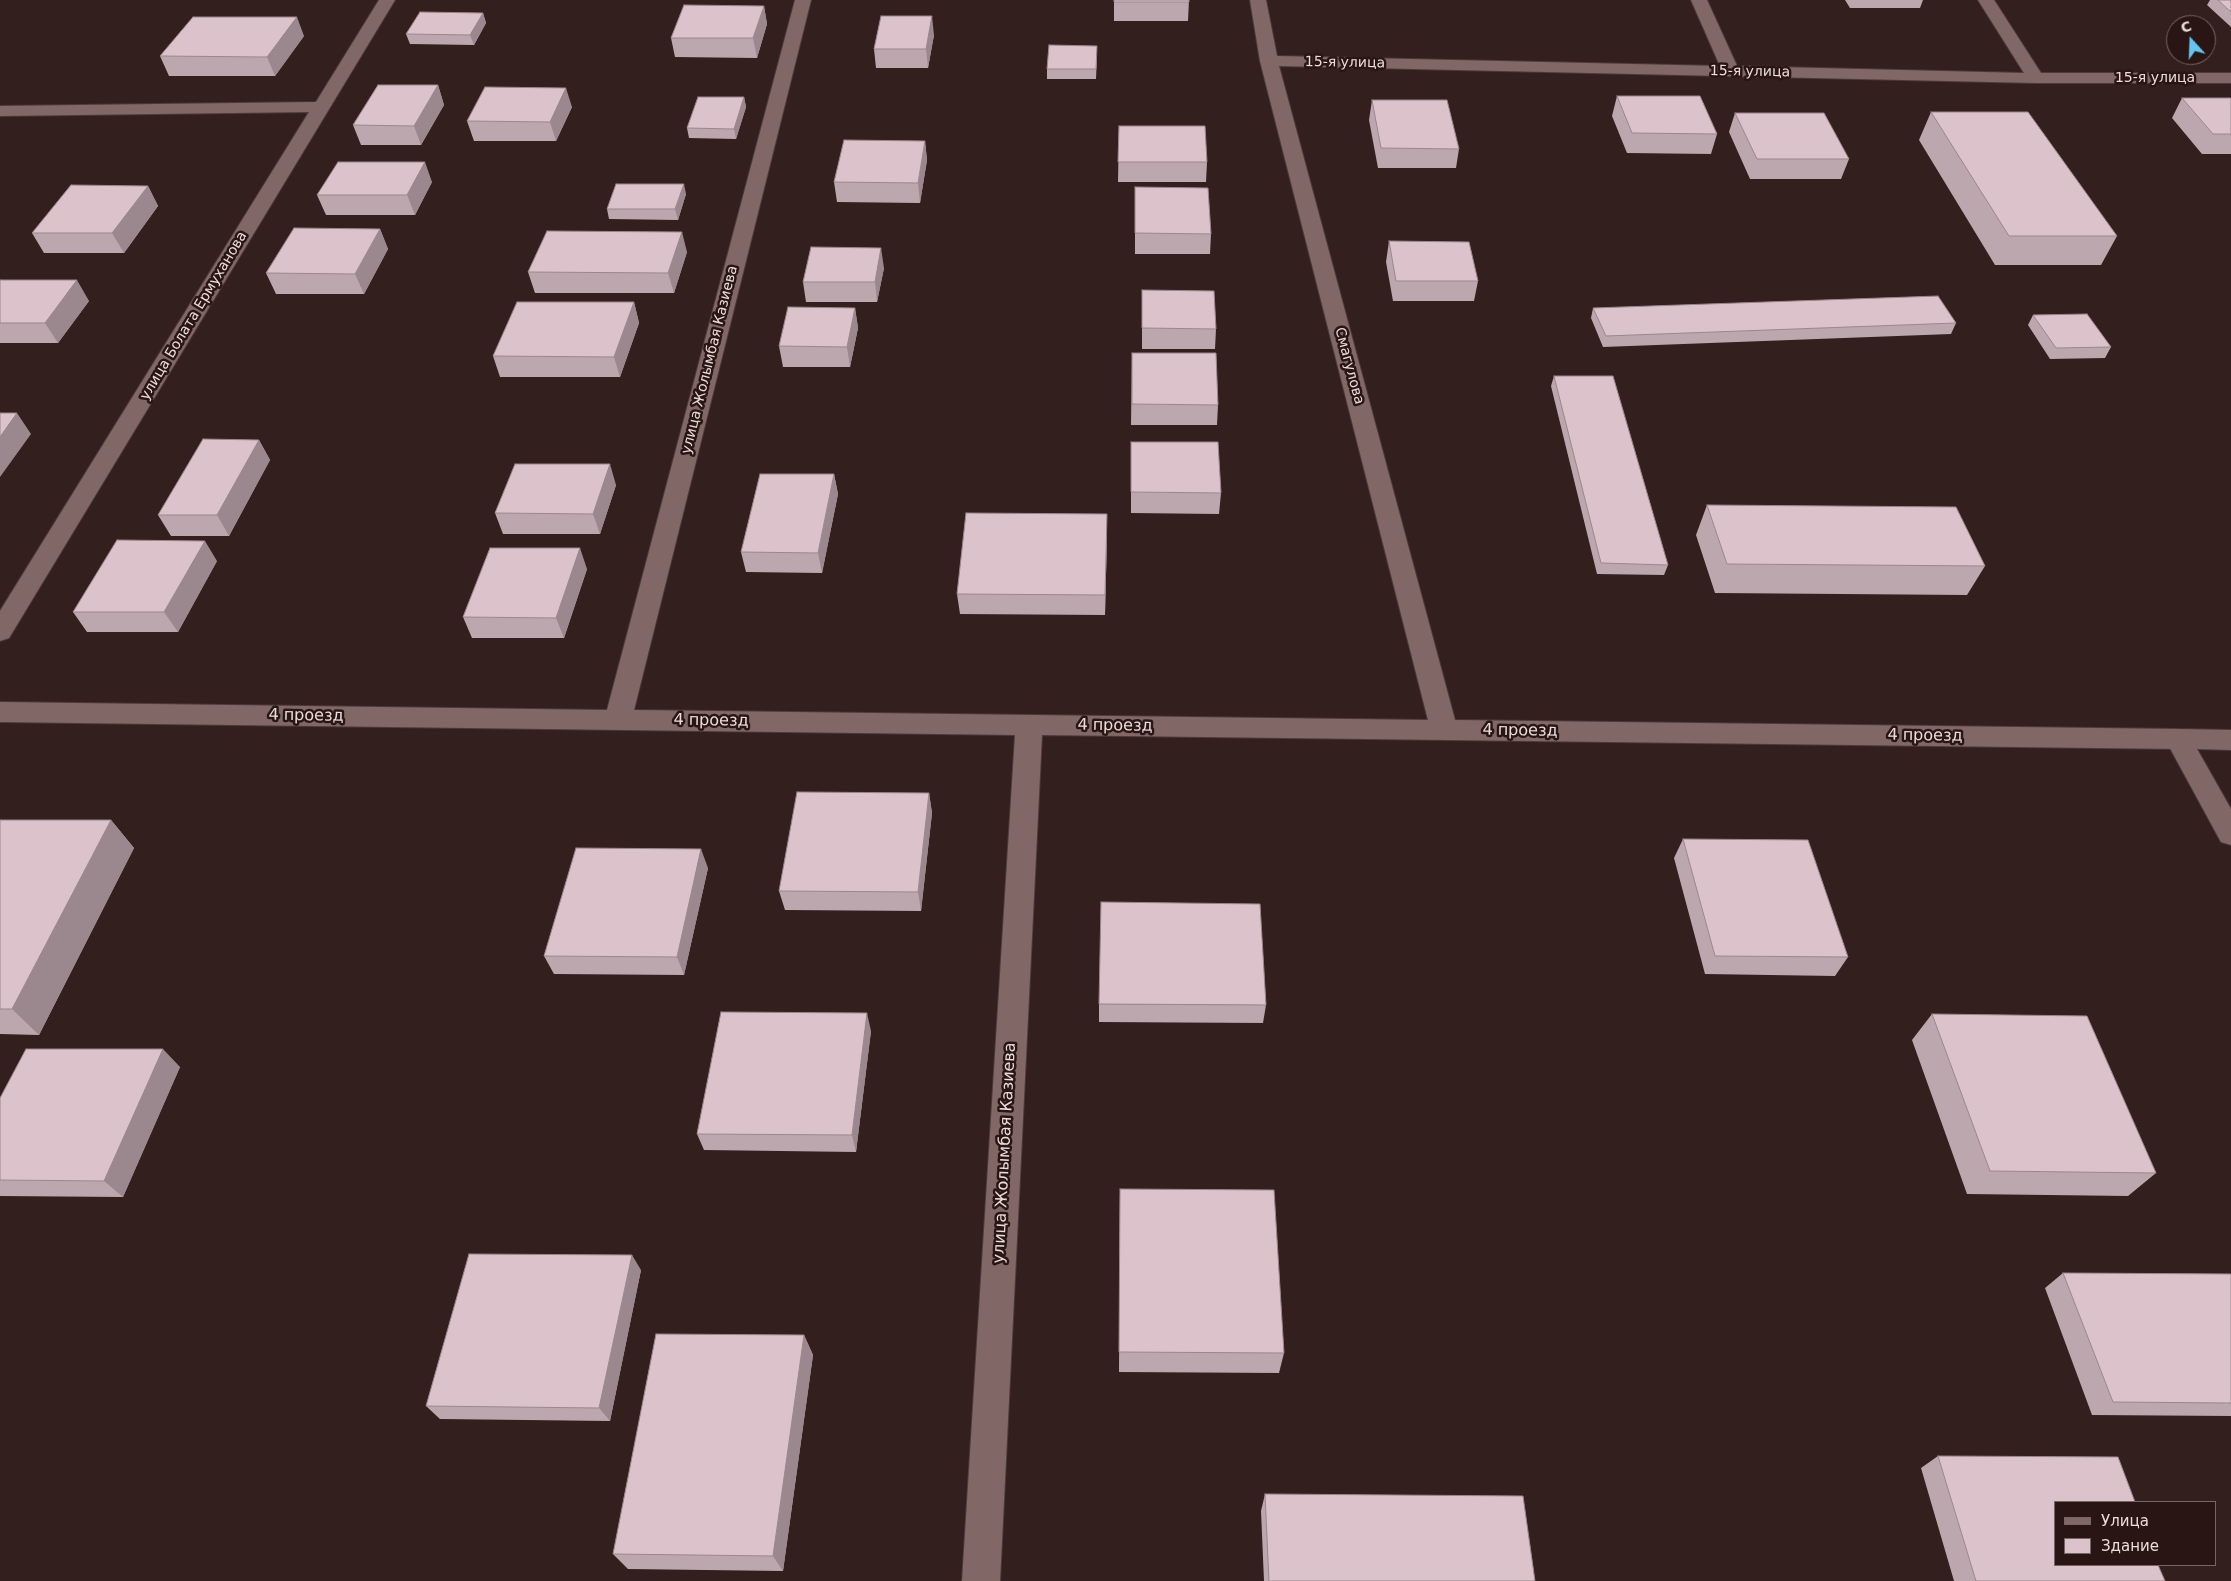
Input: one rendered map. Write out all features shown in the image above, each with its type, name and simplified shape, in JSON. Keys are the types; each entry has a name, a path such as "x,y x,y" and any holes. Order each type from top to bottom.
{"street":[{"name":"улица Болата Ермуханова","path":"0,632 388,0"},
{"name":"улица Жолымбая Казиева","path":"618,720 803,0"},
{"name":"Смагулова","path":"1258,0 1269,61 1444,730"},
{"path":"1699,0 1731,72"},
{"path":"1986,0 2036,78"},
{"name":"15-я улица","path":"1269,61 2036,78 2231,78"},
{"path":"0,111 322,107"},
{"name":"4 проезд","path":"0,712 2231,740"},
{"name":"улица Жолымбая Казиева","path":"981,1581 1029,725"},
{"path":"2178,739 2231,834"}],"building":[{"path":"1114,0 1189,0 1189,2 1114,2"},
{"path":"2218,0 2231,0 2231,12"},
{"path":"684,5 764,6 753,38 671,38"},
{"path":"420,12 483,13 470,35 406,34"},
{"path":"881,16 932,16 926,49 874,49"},
{"path":"193,17 297,17 267,57 160,56"},
{"path":"1049,45 1097,46 1096,69 1047,69"},
{"path":"378,85 438,85 414,126 353,125"},
{"path":"485,87 566,88 550,122 467,121"},
{"path":"1617,96 1700,96 1717,134 1632,133"},
{"path":"698,97 744,97 734,129 687,128"},
{"path":"2182,98 2231,98 2231,134 2213,134"},
{"path":"1372,100 1447,100 1459,149 1381,148"},
{"path":"1931,112 2028,112 2117,236 2009,236"},
{"path":"1735,113 1824,113 1849,159 1757,159"},
{"path":"1119,126 1205,126 1207,162 1118,162"},
{"path":"844,140 925,141 918,183 834,182"},
{"path":"338,162 425,162 407,195 317,195"},
{"path":"616,184 684,184 675,209 607,209"},
{"path":"71,185 148,186 112,233 32,233"},
{"path":"1135,187 1208,188 1211,234 1135,233"},
{"path":"294,228 380,229 355,274 266,273"},
{"path":"547,231 682,232 668,273 528,272"},
{"path":"1389,241 1469,242 1478,281 1396,281"},
{"path":"811,247 881,248 875,282 803,282"},
{"path":"0,280 77,280 45,323 0,323"},
{"path":"1142,290 1214,291 1216,329 1142,328"},
{"path":"1938,296 1956,323 1606,336 1593,308"},
{"path":"517,302 634,302 614,357 493,356"},
{"path":"788,307 855,308 847,347 779,346"},
{"path":"2087,314 2111,347 2056,348 2033,315"},
{"path":"1132,353 1216,353 1218,405 1132,404"},
{"path":"1554,376 1613,376 1668,565 1601,563"},
{"path":"0,413 17,413 0,437"},
{"path":"203,439 259,440 217,515 158,515"},
{"path":"1131,442 1218,442 1221,493 1131,492"},
{"path":"515,464 610,464 593,514 495,513"},
{"path":"760,474 834,474 818,553 741,552"},
{"path":"1707,505 1956,507 1985,566 1727,564"},
{"path":"966,513 1107,514 1105,595 957,594"},
{"path":"117,540 205,541 164,612 73,612"},
{"path":"490,548 580,548 556,618 463,617"},
{"path":"797,792 929,793 918,892 779,891"},
{"path":"0,820 111,820 12,1009 0,1009"},
{"path":"1683,839 1808,840 1848,957 1715,956"},
{"path":"576,848 701,849 677,957 544,956"},
{"path":"1101,902 1260,904 1266,1005 1099,1004"},
{"path":"721,1012 867,1013 852,1135 697,1134"},
{"path":"1932,1014 2087,1016 2156,1173 1990,1171"},
{"path":"26,1049 163,1049 104,1181 0,1180 0,1098"},
{"path":"1120,1189 1274,1190 1284,1353 1119,1352"},
{"path":"469,1254 632,1255 599,1408 426,1406"},
{"path":"2063,1273 2231,1274 2231,1403 2113,1402"},
{"path":"656,1334 804,1335 773,1556 613,1554"},
{"path":"1938,1456 2118,1457 2135,1501 2054,1501 2054,1566 2158,1566 2165,1581 1976,1581"},
{"path":"1265,1494 1523,1496 1535,1581 1269,1581"}]}
